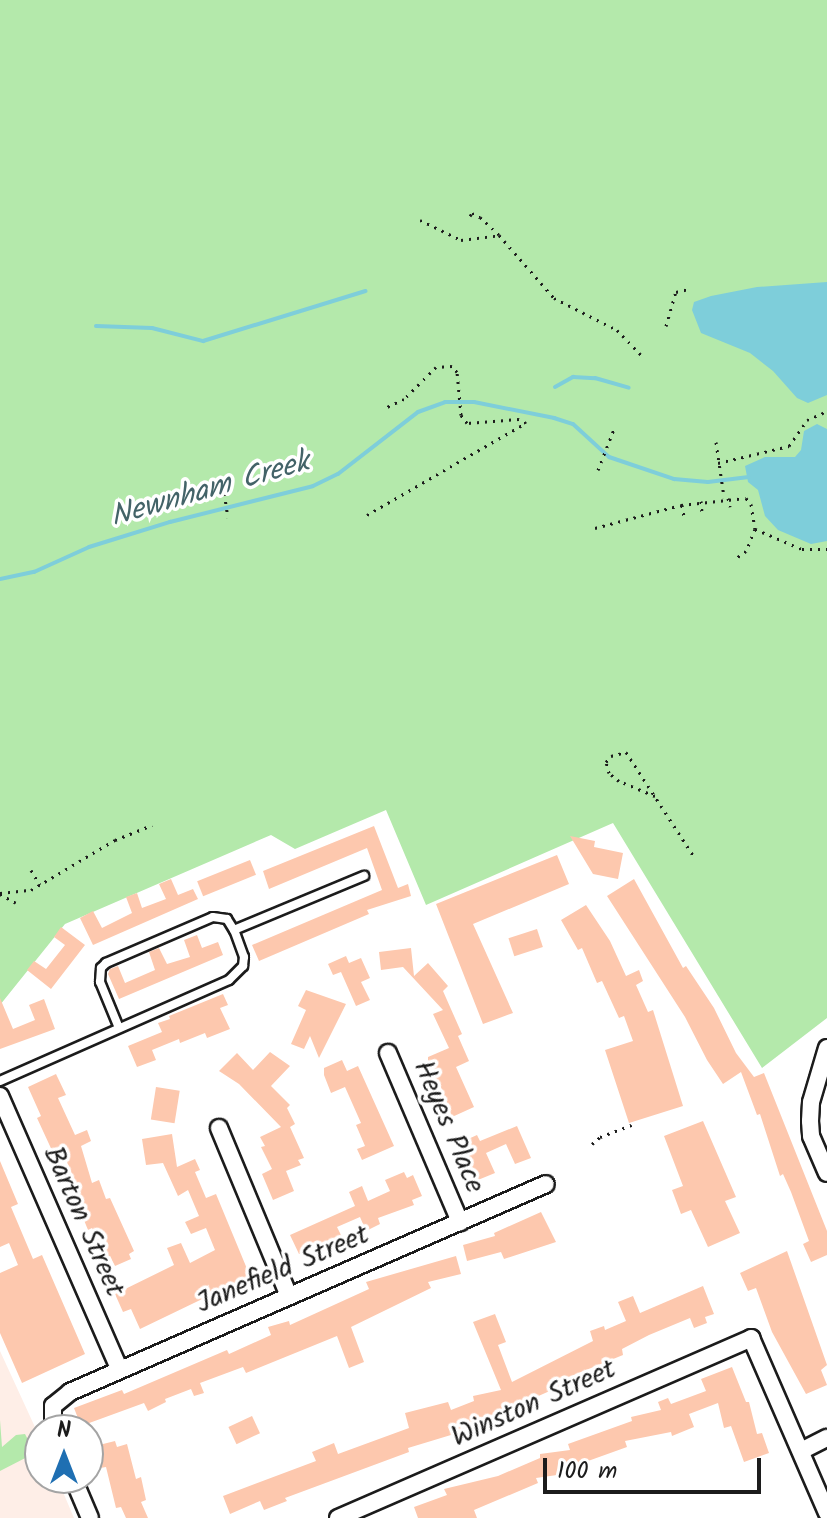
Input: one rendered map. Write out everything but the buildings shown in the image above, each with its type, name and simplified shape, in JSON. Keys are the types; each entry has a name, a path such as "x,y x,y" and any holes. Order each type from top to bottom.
{"street":[{"path":"827,1048 811,1102 810,1121 811,1136 827,1173"},
{"name":"Heyes Place","path":"388,1053 460,1222"},
{"name":"Barton Street","path":"0,1096 119,1369"},
{"path":"219,1128 289,1296"},
{"name":"Janefield Street","path":"52,1414 53,1406 70,1392 119,1369 546,1184"},
{"name":"Winston Street","path":"338,1518 751,1338 801,1451"},
{"path":"827,1438 801,1451 827,1513"},
{"path":"80,1494 90,1518"}],"lane":[{"path":"234,930 364,876"},
{"path":"0,1081 119,1028 239,973 244,957 227,919 213,917 106,963 101,968 100,982 119,1028"}],"path":[{"path":"470,216 472,213 480,217 499,235 554,298 617,330 645,359"},
{"path":"420,220 461,240 499,235"},
{"path":"666,326 676,292 689,289"},
{"path":"367,515 526,423 519,419 467,423 461,412 452,366 436,367 404,399 387,407"},
{"path":"718,465 789,446 807,420 827,411"},
{"path":"598,470 614,429"},
{"path":"716,442 725,498 730,507"},
{"path":"222,478 228,518"},
{"path":"595,528 701,501 746,498 751,504 755,529 746,551 735,559"},
{"path":"701,501 702,512"},
{"path":"682,505 684,516"},
{"path":"755,529 802,549 827,549"},
{"path":"655,796 619,781 609,773 606,762 611,756 626,752 655,796 693,855"},
{"path":"0,893 16,893 40,885 115,840 152,825"},
{"path":"31,870 40,885"},
{"path":"0,893 16,903"},
{"path":"592,1144 600,1137 632,1125"}],"shaded area":[{"path":"0,1351 29,1414 24,1414 24,1494 64,1494 74,1518 0,1518"}],"green space":[{"path":"0,0 827,0 827,1018 762,1068 613,823 426,905 386,810 295,849 271,835 65,924 0,1005"},
{"path":"0,1420 2,1447 16,1435 24,1434 24,1459 0,1471"}],"water":[{"path":"827,282 827,395 808,403 797,398 773,371 750,353 701,333 692,310 694,302 711,296 757,287"},
{"path":"817,424 827,429 827,541 811,544 778,530 765,516 758,490 748,482 745,466 765,457 795,457 801,450 804,431"}],"waterway":[{"path":"96,326 152,328 203,341 366,291"},
{"path":"555,387 573,377 595,378 629,388"},
{"name":"Newnham Creek","path":"0,579 34,572 89,547 170,522 313,486 338,474 418,412 445,402 474,402 573,424 609,457 674,479 708,482 749,477"}]}
